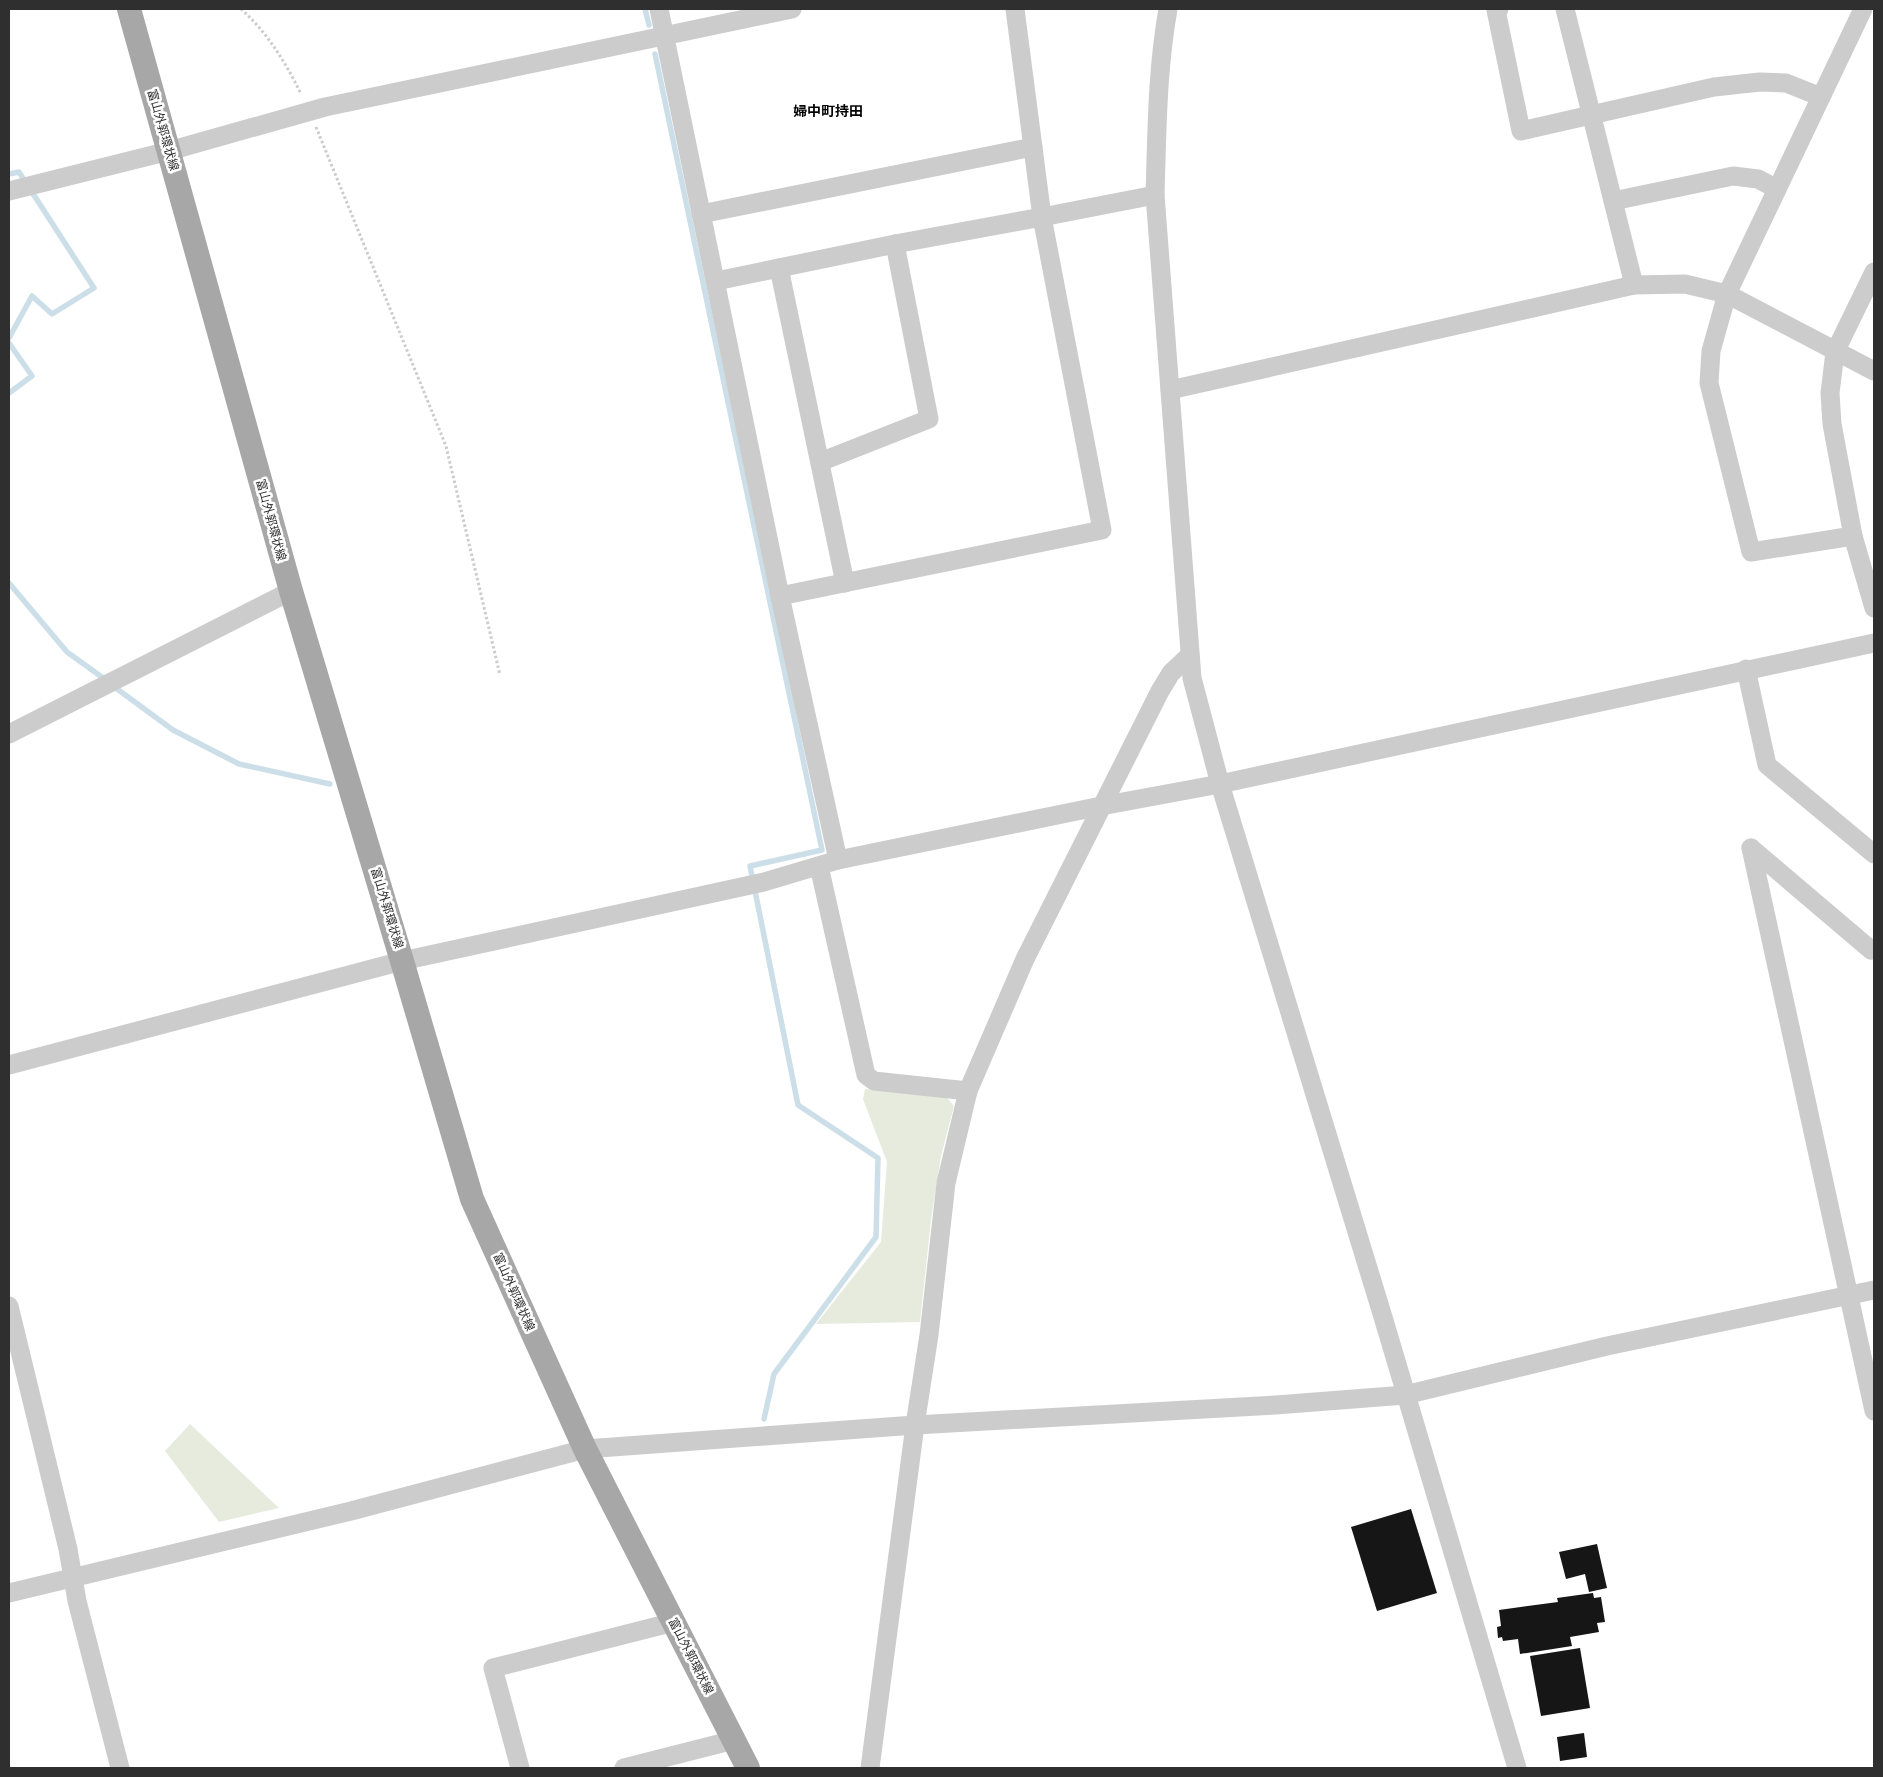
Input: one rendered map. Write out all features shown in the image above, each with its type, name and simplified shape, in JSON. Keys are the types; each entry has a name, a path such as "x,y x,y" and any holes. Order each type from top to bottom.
{"main road":[{"name":"富山外郭環状線","path":"129,9 291,592 472,1199 586,1449 748,1768"}],"street":[{"path":"660,9 780,596 838,860"},
{"path":"9,192 169,151 310,111 792,9"},
{"path":"780,596 1102,530 1042,217 1015,9"},
{"path":"1168,9 1162,48 1155,195 1192,678 1220,784 1375,1289 1517,1768"},
{"path":"1499,9 1496,10 1521,131 1714,87 1760,82 1786,83 1821,97"},
{"path":"1566,9 1634,285"},
{"path":"1854,536 1751,552 1709,383 1711,351 1727,294 1863,9"},
{"path":"701,214 1033,147"},
{"path":"1613,201 1733,176 1758,179 1778,189"},
{"path":"716,281 895,244 1155,195"},
{"path":"820,462 929,419 895,244"},
{"path":"779,268 845,583"},
{"path":"1874,272 1835,352 1830,393 1832,424 1854,536 1874,608"},
{"path":"1170,390 1634,285 1686,284 1727,294 1874,371"},
{"path":"9,734 291,592"},
{"path":"9,1064 402,961 764,882 838,860 1101,806 1220,784 1746,669 1874,643"},
{"path":"870,1768 915,1425 929,1335 946,1183 968,1091 1025,960 1101,806 1171,672 1190,654"},
{"path":"1746,669 1766,765 1874,854"},
{"path":"1874,948 1870,950 1751,848 1874,1411"},
{"path":"819,866 866,1075 874,1081 968,1091"},
{"path":"9,1594 351,1511 586,1449 915,1425 1405,1395 1607,1346 1874,1290"},
{"path":"9,1306 120,1768"},
{"path":"520,1768 494,1668 674,1622"},
{"path":"624,1768 734,1740"}],"path":[{"path":"241,9 256,22 290,71 310,111 446,446 500,675"}],"shaded area":[{"path":"865,1089 944,1094 954,1106 941,1156 931,1220 920,1322 816,1324 881,1242 887,1162 863,1099"},
{"path":"190,1424 279,1508 219,1522 165,1451"}],"building":[{"path":"1411,1509 1437,1593 1377,1611 1351,1527"},
{"path":"1597,1544 1607,1588 1589,1592 1585,1574 1566,1579 1559,1552"},
{"path":"1593,1593 1594,1598 1601,1597 1605,1622 1597,1623 1599,1632 1570,1637 1572,1646 1520,1654 1518,1639 1503,1641 1502,1637 1498,1638 1497,1627 1501,1626 1499,1610 1558,1602 1557,1598"},
{"path":"1580,1648 1590,1708 1541,1716 1530,1656"},
{"path":"1584,1733 1587,1757 1560,1761 1557,1737"}],"waterway":[{"path":"645,9 649,25"},
{"path":"655,54 822,850 750,866 798,1105 878,1158 876,1237 774,1374 764,1419"},
{"path":"9,174 19,172 94,288 52,314 32,296 9,338"},
{"path":"9,343 32,376 9,393"},
{"path":"9,583 67,652 106,680"},
{"path":"113,686 173,730 239,764 330,784"}],"district":[{"name":"婦中町持田","path":"828,111"}]}
